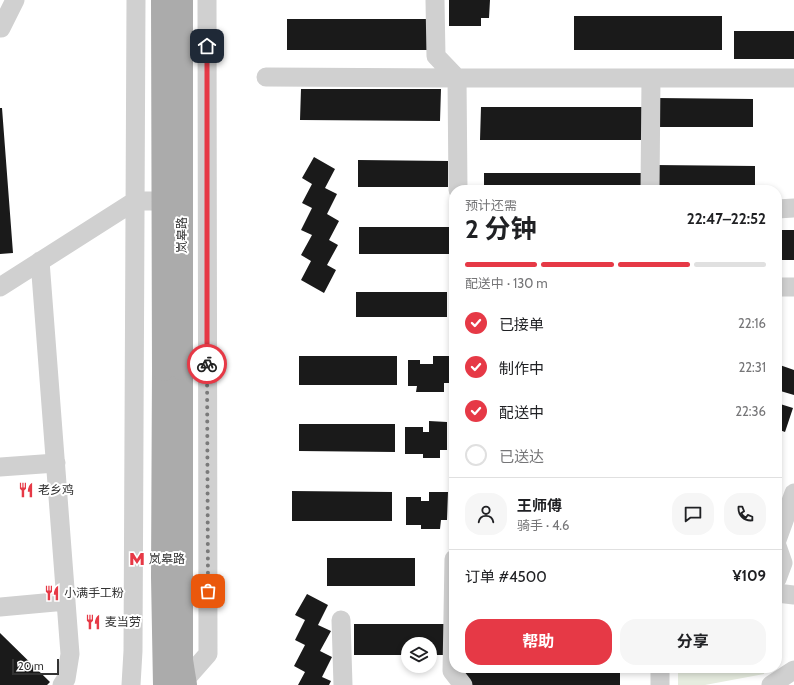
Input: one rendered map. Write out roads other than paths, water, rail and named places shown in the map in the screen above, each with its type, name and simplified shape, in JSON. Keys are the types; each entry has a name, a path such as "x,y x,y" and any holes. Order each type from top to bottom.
{"main road":[{"name":"岚皋路","path":"162,0 172,370 174,680"},
{"name":"岚皋路","path":"172,370 182,0"}],"street":[{"path":"0,28 15,0"},
{"path":"131,685 133,651 136,0"},
{"path":"174,680 208,654 207,0"},
{"path":"436,0 436,56 457,78 458,185"},
{"path":"266,77 794,78"},
{"path":"650,185 651,78"},
{"path":"0,287 135,200 207,201"},
{"path":"782,209 794,208"},
{"path":"40,261 70,654 66,679 62,685"},
{"path":"782,287 794,288"},
{"path":"0,467 56,463"},
{"path":"782,526 794,492"},
{"path":"782,594 794,595"},
{"path":"0,607 66,601"},
{"path":"342,620 343,685"},
{"path":"770,685 794,670"},
{"path":"454,673 463,685"},
{"path":"660,673 660,685"}],"place":[{"name":"老乡鸡","path":"26,490"},
{"name":"岚皋路","path":"137,559"},
{"name":"小满手工粉","path":"52,593"},
{"name":"麦当劳","path":"93,622"}]}
